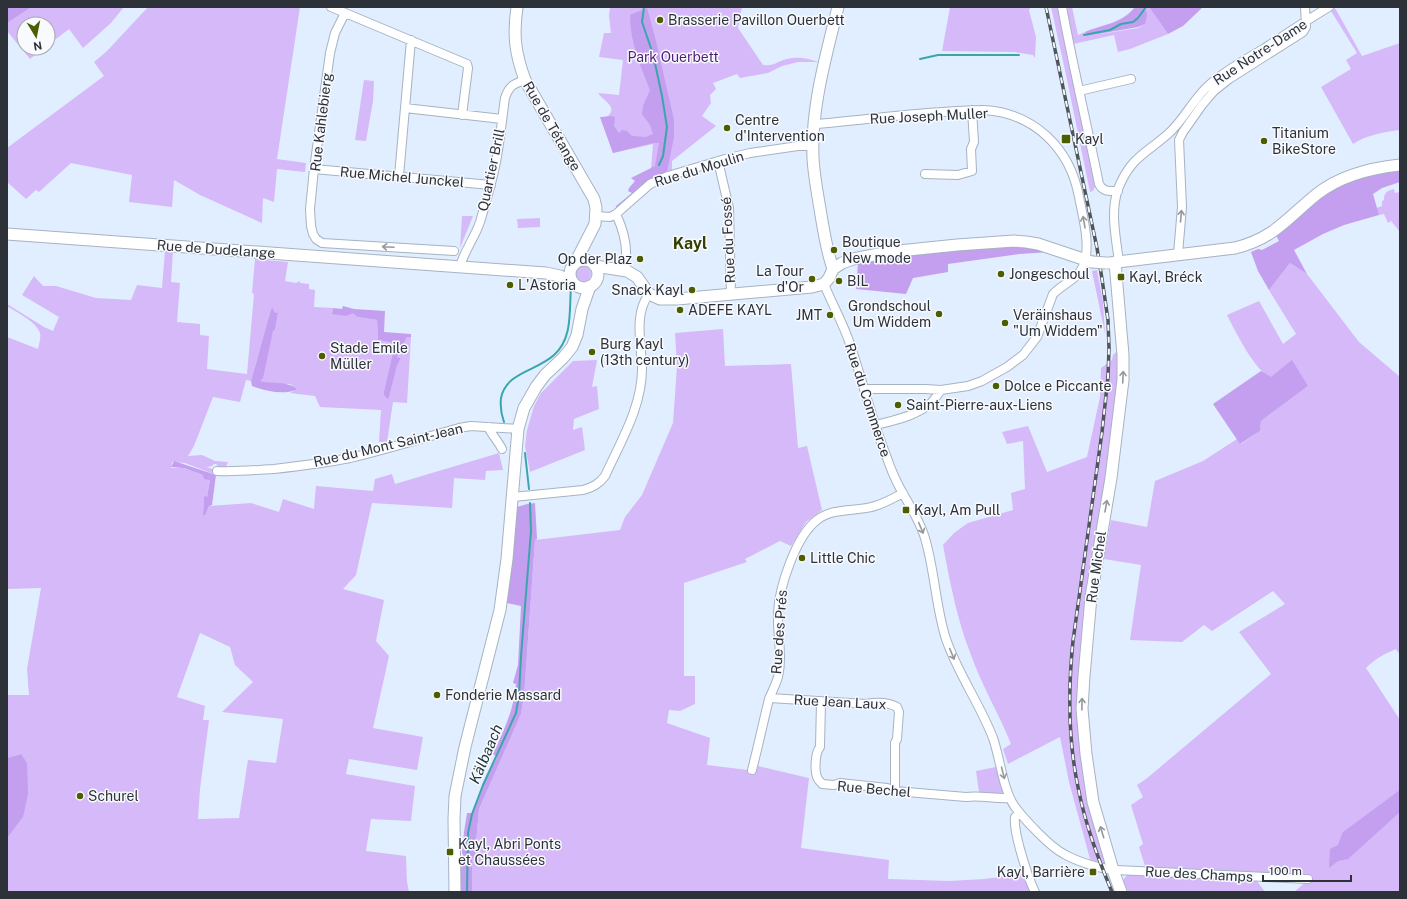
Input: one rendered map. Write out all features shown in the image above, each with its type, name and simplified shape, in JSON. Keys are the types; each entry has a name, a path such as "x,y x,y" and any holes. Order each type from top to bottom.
{"main road":[{"name":"Rue de Tétange","path":"518,7 515,27 515,44 518,62 525,80 594,199 596,216"},
{"path":"833,269 817,191 813,158 815,124 823,67 838,7"},
{"path":"574,265 585,260 593,264 620,269 637,277 649,294 660,299 677,299 812,287 824,284 829,278 833,269 842,263 853,259 889,252 1014,240 1038,244 1088,261 1114,262 1235,248 1254,242 1272,232 1331,184 1351,175 1369,170 1400,165"},
{"path":"582,309 570,272 595,224 596,216"},
{"name":"Rue de Dudelange","path":"7,234 546,273 560,276 575,284"},
{"path":"455,892 455,796 465,747 500,610 506,573 518,429 524,408 536,387 545,375 563,358 572,346 577,335 582,309 593,282 598,275 586,240"},
{"name":"Rue Michel","path":"1114,262 1123,380 1111,478 1091,597 1082,708 1086,754 1093,802 1121,892"},
{"name":"Rue de Dudelange","path":"546,273 560,271 574,265"},
{"path":"575,284 581,287 620,269"}],"street":[{"path":"331,7 467,64 468,68 462,115"},
{"path":"1062,7 1099,184 1104,190 1118,191"},
{"path":"1178,254 1182,207 1180,140 1182,132 1214,91 1229,79 1303,32 1307,21 1305,7"},
{"name":"Rue Notre-Dame","path":"1114,262 1114,217 1118,191 1126,172 1134,161 1180,123 1208,86 1236,66 1329,7"},
{"name":"Rue Kahlebierg","path":"345,13 335,33 330,53 310,209 313,234 316,239 322,243 350,245"},
{"path":"399,176 411,40"},
{"path":"1079,91 1131,79"},
{"name":"Quartier Brill","path":"460,266 479,223 490,185 496,162 505,98 508,90 514,83 525,80"},
{"path":"405,108 502,119"},
{"path":"925,174 958,175 972,171 971,149 974,142 972,110"},
{"name":"Rue Joseph Muller","path":"815,124 972,110 985,110 1001,113 1016,117 1031,124 1052,140 1065,157 1077,183 1087,238 1088,261"},
{"path":"1168,134 1180,140"},
{"name":"Rue du Moulin","path":"616,214 650,184 668,176 750,153 798,146 814,146"},
{"name":"Rue du Fossé","path":"718,161 729,208 731,295"},
{"name":"Rue Michel Junckel","path":"314,169 490,185"},
{"path":"596,216 606,217 616,214 620,222 627,254 620,269"},
{"path":"349,258 350,245 454,251"},
{"path":"425,264 426,250"},
{"path":"864,389 925,388 941,390 968,386 982,381 1007,367 1023,355 1037,337 1053,294 1078,274 1088,261"},
{"name":"Rue du Commerce","path":"824,284 850,342 864,389 893,474 924,536 929,553 939,612 951,654 985,718 999,758 1010,798"},
{"path":"512,497 592,488 605,476 634,411 638,395 642,367 640,322 645,300 649,294"},
{"path":"876,425 916,413 932,402 941,390"},
{"name":"Rue du Mont Saint-Jean","path":"217,471 228,472 261,470 348,458 471,426 518,429"},
{"path":"488,427 502,449"},
{"name":"Rue des Prés","path":"752,770 770,698 778,677 779,600 782,586 798,544 807,530 817,520 828,514 840,510 861,509 876,506 903,493"},
{"name":"Rue Jean Laux","path":"770,698 821,702 892,704 897,707 899,712 897,739 895,743 895,791"},
{"name":"Rue Bechel","path":"821,702 820,747 817,750 816,771 817,778 822,784 834,785 840,783 887,788 895,791 966,797 1010,798"},
{"name":"Rue des Champs","path":"1010,798 1020,813 1050,844 1063,854 1113,870 1308,879"},
{"path":"1020,813 1015,817 1016,828 1025,867 1035,892"}],"green space":[{"path":"7,7 124,7 111,23 83,48 69,29 56,39 56,16 16,16 16,42 7,31"},
{"path":"148,7 300,7 277,159 306,163 305,172 277,169 274,202 263,198 262,223 200,195 174,180 172,207 129,202 132,175 71,163 39,192 36,190 26,199 7,182 7,148 104,76 94,62 107,51"},
{"name":"Park Ouerbett","path":"610,7 742,7 738,28 763,65 795,58 819,62 798,62 782,66 768,73 740,78 737,74 713,83 716,89 710,95 711,103 702,116 716,126 672,161 672,171 650,181 653,144 613,153 600,117 608,116 611,112 611,106 598,93 619,95 623,60 599,57 604,33 611,33 609,16"},
{"path":"950,7 1031,7 1029,10 1036,37 1035,58 1033,55 1015,52 942,51"},
{"path":"1051,7 1059,7 1096,184 1093,191 1090,192 1065,70"},
{"path":"1068,7 1072,7 1078,35 1085,32 1087,36 1138,28 1145,24 1147,20 1147,13 1144,7 1149,7 1168,34 1130,49 1118,52 1114,35 1073,44 1067,11"},
{"path":"1335,8 1362,56 1400,43 1400,130 1369,136 1353,144 1321,87 1351,69 1346,60 1357,53 1331,11"},
{"path":"364,80 374,81 373,101 366,141 355,140"},
{"path":"1394,189 1395,193 1400,192 1400,232 1391,221 1388,223 1384,214 1379,215 1376,208 1382,206 1382,201 1384,200 1386,192"},
{"path":"462,216 473,216 460,248"},
{"path":"540,218 540,227 518,228 517,219"},
{"path":"165,251 173,252 171,282 180,283 177,322 200,324 200,335 209,336 207,369 247,374 254,294 252,293 255,259 288,262 285,281 296,283 300,281 300,283 309,284 309,289 315,290 314,307 333,308 332,314 353,312 357,317 377,320 378,340 395,343 384,391 384,395 387,399 389,398 397,366 401,358 397,357 407,337 411,337 407,403 393,402 387,442 379,442 381,410 320,407 315,396 290,393 296,390 296,388 290,384 270,384 259,381 273,331 275,330 278,313 271,309 251,381 246,380 240,402 213,397 194,446 188,456 202,455 215,461 228,462 226,467 221,467 221,469 214,464 207,467 217,471 216,475 185,463 172,462 171,468 184,468 203,475 210,480 207,497 204,497 203,515 205,516 209,506 251,503 279,512 283,499 314,509 316,486 373,491 375,479 392,474 395,484 499,453 503,470 486,471 485,480 454,478 452,508 372,503 356,575 343,589 384,600 376,641 389,656 373,728 423,737 417,770 349,759 346,774 415,786 411,821 371,819 366,851 406,856 409,892 7,892 7,837 23,817 21,754 7,758 7,695 29,695 27,669 41,588 7,589 7,337 38,349 40,333 35,325 7,306 7,304 53,331 59,317 22,295 34,276 43,286 56,286 96,298 131,300 137,285 162,288","holes":["200,633 230,647 235,665 253,682 222,712 283,719 276,763 248,760 239,818 198,819 200,789 209,720 203,720 205,706 177,697"]},
{"path":"1290,263 1307,274 1359,342 1400,377 1400,655 1396,649 1380,657 1366,668 1400,720 1400,892 1294,892 1308,880 1254,877 1265,892 1128,892 1123,880 1128,874 1146,869 1139,847 1143,844 1131,805 1143,797 1137,785 1271,674 1239,632 1285,604 1273,591 1212,631 1204,625 1182,642 1130,640 1141,565 1104,559 1111,520 1147,527 1155,481 1203,461 1237,439 1241,444 1260,431 1261,421 1308,386 1271,378 1265,374 1246,350 1227,315 1259,301 1283,344 1296,334 1269,290"},
{"path":"580,266 586,266 591,271 589,280 586,282 580,282 575,277 575,271"},
{"path":"1097,270 1103,302 1105,334 1092,271"},
{"path":"723,329 725,366 791,364 798,448 807,446 822,510 806,522 791,546 780,541 745,559 747,562 684,583 684,676 695,676 695,704 680,711 669,710 667,723 710,738 707,765 756,771 758,766 809,778 801,848 889,860 888,879 949,881 984,879 1024,874 1030,891 472,892 472,859 475,854 479,809 521,714 524,696 535,540 620,530 625,517 642,495 673,423 677,366 675,333"},
{"path":"1116,352 1119,353 1121,376 1080,700 1107,861 1104,864 1090,859 1069,782 1060,737 1008,764 1003,749 1011,744 980,678 966,642 954,601 943,545 954,533 968,523 1013,510 1011,493 1025,489 1023,441 1007,444 1002,432 1028,426 1047,472 1087,457 1100,397 1101,368 1112,360 1113,355"},
{"path":"597,360 592,387 597,386 599,409 574,419 573,430 582,427 585,450 530,472 525,446 527,430 534,406 541,393 573,361"},
{"path":"996,767 1003,792 1000,795 979,792 976,771"}],"shaded area":[{"path":"7,7 31,7 16,16 7,23"},
{"path":"1135,7 1144,7 1147,13 1145,24 1138,27 1087,36 1085,32 1112,23 1124,17"},
{"path":"1149,7 1203,7 1183,26 1168,34"},
{"path":"647,8 674,120 674,137 667,172 650,181 617,209 616,206 632,193 628,191 635,181 631,178 655,166 659,143 653,143 613,153 600,117 615,117 614,126 619,133 622,130 627,131 632,136 646,137 653,134 650,125 642,114 643,106 650,90 636,53 630,25 630,15"},
{"path":"1400,170 1400,182 1382,188 1373,194 1379,215 1344,225 1323,234 1294,250 1307,274 1290,263 1269,290 1258,271 1251,252 1258,249 1262,250 1279,241 1276,235 1312,204 1340,185 1363,176"},
{"path":"1012,246 1036,248 1050,252 1019,254 948,264 948,272 913,278 906,294 856,289 858,263 901,256"},
{"path":"343,306 354,309 385,311 384,332 411,334 411,337 407,337 397,357 401,358 397,366 389,398 387,399 384,395 384,391 395,343 378,340 377,320 357,317 353,313 346,316 332,314 333,308 342,309"},
{"path":"273,308 274,312 278,313 275,330 273,331 263,378 260,381 288,384 296,388 296,390 274,392 252,386 251,381 271,309"},
{"path":"1292,360 1308,386 1261,421 1260,431 1240,444 1213,404 1261,371 1271,377"},
{"path":"174,461 216,475 212,505 209,506 205,516 203,515 204,496 207,497 210,480 204,479 203,475 184,468 171,467"},
{"path":"535,503 537,539 535,540 524,696 521,714 479,809 475,854 472,859 472,892 459,892 467,813 473,813 483,785 497,757 493,754 508,720 515,693 516,684 513,683 518,665 521,606 507,603 512,567 517,507"},
{"path":"21,754 27,763 28,794 23,817 7,837 7,758"},
{"path":"1400,790 1400,812 1348,859 1338,861 1329,868 1330,849 1338,845 1343,832"}],"waterway":[{"name":"Kälbaach","path":"644,7 642,22 653,54 667,127 663,156 659,165"},
{"path":"1084,35 1110,30 1121,24 1133,22 1146,7"},
{"path":"920,59 938,55 1019,55"},
{"name":"Kälbaach","path":"504,422 501,410 501,398 504,389 515,377 539,365 554,355 564,341 569,324 571,288"},
{"name":"Kälbaach","path":"525,453 529,489"},
{"name":"Kälbaach","path":"467,892 468,833 472,814 483,785 516,713 519,695 531,531 530,503"}],"railway":[{"path":"1046,7 1097,248 1108,320 1108,377 1102,432 1073,641 1070,678 1070,714 1072,751 1084,814 1092,841 1112,892"}],"place":[{"name":"Brasserie Pavillon Ouerbett","path":"660,20"},
{"name":"Centre d'Intervention","path":"727,128"},
{"name":"Kayl","path":"1066,139"},
{"name":"Titanium BikeStore","path":"1264,141"},
{"name":"Boutique New mode","path":"834,250"},
{"name":"Op der Plaz","path":"640,259"},
{"name":"Jongeschoul","path":"1001,274"},
{"name":"Kayl, Bréck","path":"1121,277"},
{"name":"La Tour d'Or","path":"812,279"},
{"name":"BIL","path":"839,281"},
{"name":"L'Astoria","path":"510,285"},
{"name":"Snack Kayl","path":"692,290"},
{"name":"ADEFE KAYL","path":"680,310"},
{"name":"Grondschoul Um Widdem","path":"939,314"},
{"name":"JMT","path":"830,315"},
{"name":"Veräinshaus \"Um Widdem\"","path":"1005,323"},
{"name":"Burg Kayl (13th century)","path":"592,352"},
{"name":"Stade Emile Müller","path":"322,356"},
{"name":"Dolce e Piccante","path":"996,386"},
{"name":"Saint-Pierre-aux-Liens","path":"898,405"},
{"name":"Kayl, Am Pull","path":"906,510"},
{"name":"Little Chic","path":"802,558"},
{"name":"Fonderie Massard","path":"437,695"},
{"name":"Schurel","path":"80,796"},
{"name":"Kayl, Abri Ponts et Chaussées","path":"450,852"},
{"name":"Kayl, Barrière","path":"1093,872"}],"district":[{"name":"Kayl","path":"690,243"}]}
